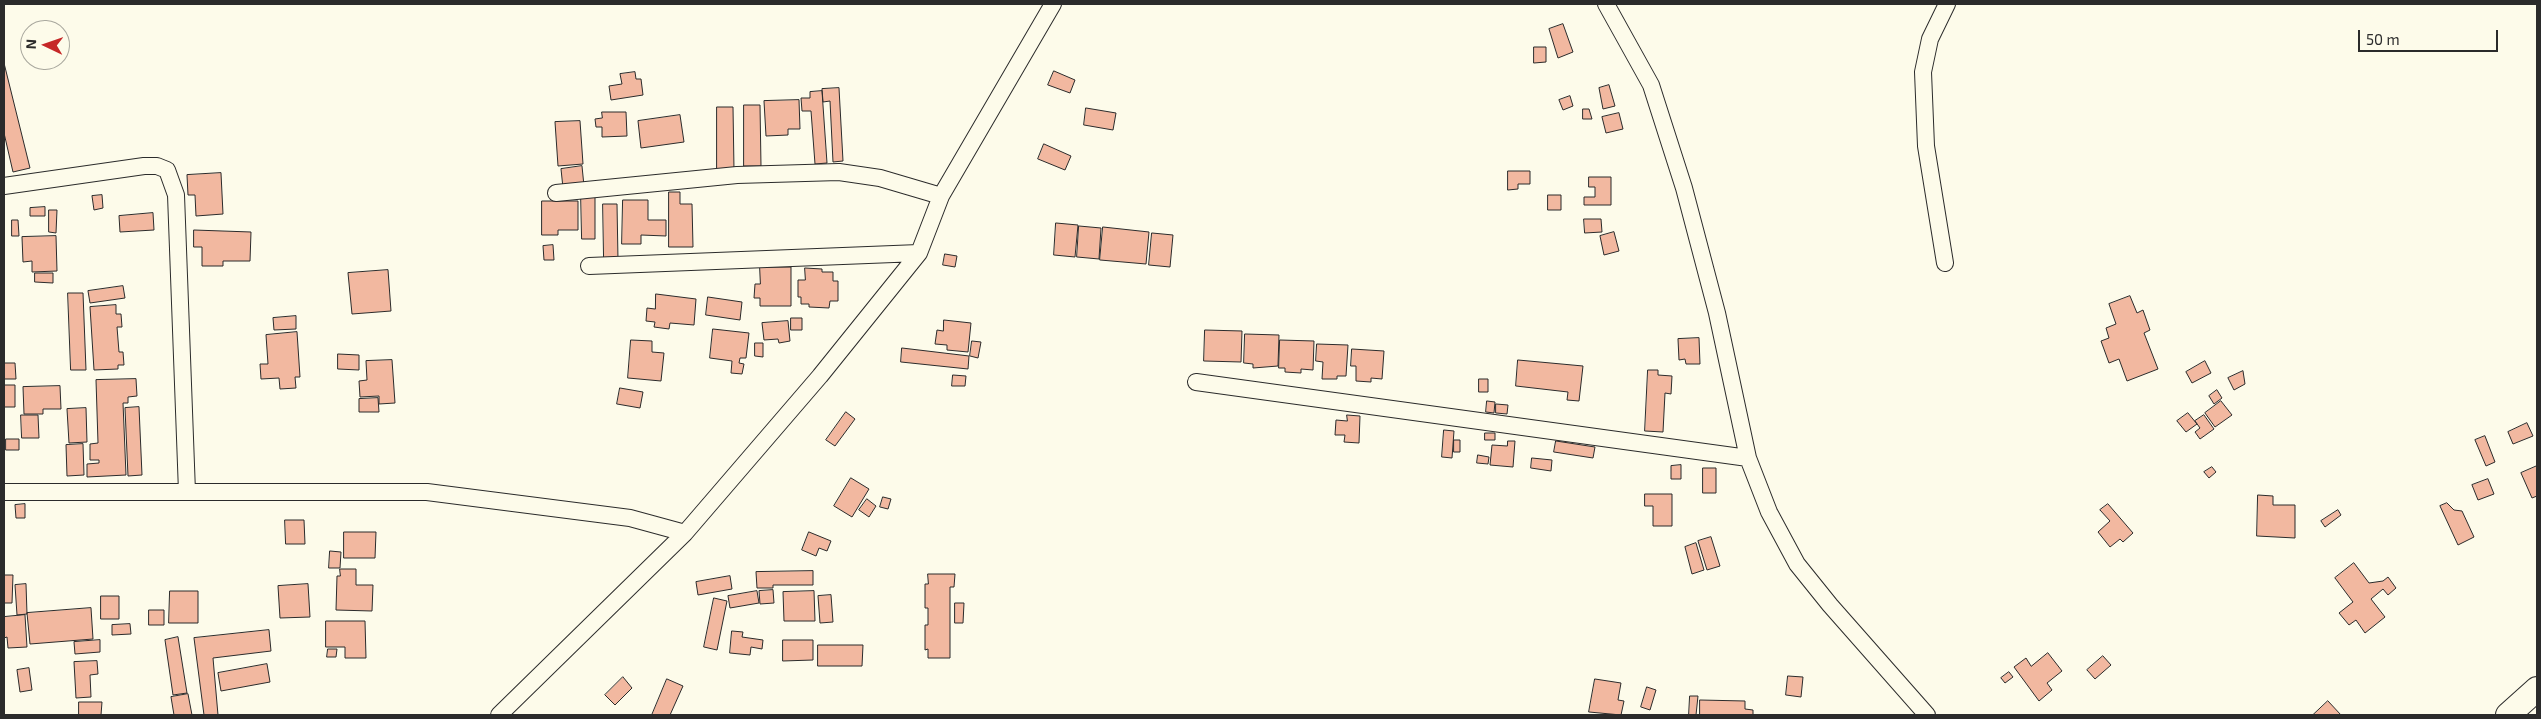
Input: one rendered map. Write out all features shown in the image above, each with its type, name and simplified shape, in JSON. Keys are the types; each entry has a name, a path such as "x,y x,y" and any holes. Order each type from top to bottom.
{"street":[{"path":"499,715 685,533 820,376 919,252 941,196 1053,4"},
{"path":"1606,4 1651,86 1684,188 1717,313 1748,458 1769,512 1797,564 1830,606 1927,715"},
{"path":"1945,263 1926,146 1923,72 1930,39 1947,4"},
{"path":"4,186 144,166 158,166 167,170 176,195 187,492"},
{"path":"556,193 791,172 839,172 880,178 941,196"},
{"path":"589,266 919,252"},
{"path":"1196,382 1748,458"},
{"path":"4,492 427,492 630,518 685,533"},
{"path":"2508,715 2537,689"}],"building":[{"path":"1563,24 1573,52 1558,58 1549,29"},
{"path":"1534,47 1546,47 1546,62 1534,63"},
{"path":"4,63 30,168 13,172 4,133"},
{"path":"1054,71 1075,80 1070,93 1048,85"},
{"path":"635,72 636,79 641,79 643,95 611,100 609,86 622,84 620,74"},
{"path":"1609,85 1615,106 1603,109 1599,88"},
{"path":"839,88 843,161 833,162 830,101 823,102 822,89"},
{"path":"822,91 827,163 815,164 811,111 802,111 801,98 810,98 810,92"},
{"path":"1570,96 1573,106 1563,110 1559,100"},
{"path":"799,100 800,129 788,129 788,135 766,136 764,101"},
{"path":"744,105 760,105 761,166 744,166"},
{"path":"717,107 733,107 734,170 717,170"},
{"path":"1086,108 1116,113 1113,130 1084,125"},
{"path":"1583,109 1589,109 1592,119 1583,119"},
{"path":"602,112 626,112 627,136 602,137 602,127 596,127 595,119 602,118"},
{"path":"1619,113 1623,129 1606,133 1602,117"},
{"path":"680,115 684,142 641,148 638,121"},
{"path":"580,121 583,164 558,166 555,122"},
{"path":"1044,144 1071,156 1065,170 1038,159"},
{"path":"582,166 584,186 563,188 561,169"},
{"path":"1508,171 1530,171 1530,184 1518,184 1518,189 1508,190"},
{"path":"221,173 223,214 196,216 195,195 188,195 187,175"},
{"path":"1589,177 1611,177 1611,205 1584,205 1584,197 1595,197 1595,187 1589,187"},
{"path":"669,192 680,192 680,204 692,204 693,247 669,247"},
{"path":"102,195 103,208 94,210 92,196"},
{"path":"581,195 595,195 595,239 582,239"},
{"path":"1548,195 1561,195 1561,210 1548,210"},
{"path":"623,200 648,200 648,220 666,220 666,236 641,235 641,244 622,244"},
{"path":"542,201 578,201 578,230 558,230 558,235 542,235"},
{"path":"603,204 617,204 618,260 604,260"},
{"path":"45,207 45,216 30,216 30,208"},
{"path":"49,210 57,210 56,233 49,232"},
{"path":"153,213 154,230 120,232 119,216"},
{"path":"1584,219 1601,219 1602,232 1585,233"},
{"path":"12,220 18,220 19,236 12,236"},
{"path":"1056,223 1078,225 1075,257 1054,255"},
{"path":"1079,226 1101,228 1099,259 1077,257"},
{"path":"1103,227 1149,232 1146,264 1100,260"},
{"path":"194,230 251,232 250,261 223,261 223,266 202,266 202,247 194,247"},
{"path":"1614,232 1619,251 1604,255 1600,236"},
{"path":"1152,233 1173,235 1170,267 1149,265"},
{"path":"56,236 57,271 32,272 32,261 23,262 22,237"},
{"path":"553,245 554,260 544,260 543,246"},
{"path":"945,254 957,256 955,267 943,265"},
{"path":"760,267 791,267 791,306 760,306 760,298 754,298 755,284 760,284"},
{"path":"805,268 822,269 822,272 833,272 833,281 838,281 838,301 830,301 829,308 809,307 809,304 801,304 801,297 798,297 798,280 805,280"},
{"path":"388,270 391,311 352,314 348,273"},
{"path":"35,273 53,273 53,283 35,282"},
{"path":"123,286 125,298 90,303 88,291"},
{"path":"68,293 83,293 86,370 71,370"},
{"path":"656,294 696,299 694,325 670,323 669,329 654,327 655,322 646,321 647,308 655,309"},
{"path":"2130,296 2137,313 2143,310 2150,330 2144,333 2158,369 2127,381 2119,359 2109,363 2101,341 2109,338 2106,328 2116,324 2109,304"},
{"path":"708,297 742,302 740,320 706,315"},
{"path":"116,305 116,314 121,314 122,327 117,327 119,352 123,352 124,365 118,365 118,369 94,370 90,307"},
{"path":"296,316 296,329 274,330 273,318"},
{"path":"791,318 802,318 802,330 791,330"},
{"path":"944,320 971,323 968,352 947,350 947,345 935,344 937,330 943,331"},
{"path":"788,321 790,341 779,343 778,339 764,340 762,323"},
{"path":"713,329 749,333 746,358 740,358 739,363 744,364 742,374 731,373 732,361 710,358"},
{"path":"1205,330 1242,331 1241,362 1204,361"},
{"path":"297,332 300,377 295,377 296,388 280,389 279,378 261,379 260,364 268,364 266,335"},
{"path":"1245,334 1279,335 1278,366 1253,368 1253,364 1244,363"},
{"path":"1699,338 1700,364 1686,364 1685,359 1679,360 1678,339"},
{"path":"631,340 652,341 652,352 664,353 661,381 628,378"},
{"path":"1280,340 1314,341 1313,370 1301,369 1301,373 1285,372 1285,368 1279,368"},
{"path":"972,341 981,342 978,358 970,356"},
{"path":"755,343 763,343 763,357 755,356"},
{"path":"1317,344 1348,345 1346,376 1337,376 1337,379 1322,379 1323,362 1316,361"},
{"path":"902,348 969,356 968,369 901,362"},
{"path":"1352,349 1384,351 1382,379 1371,378 1371,382 1356,381 1356,366 1351,366"},
{"path":"338,354 359,355 359,370 338,369"},
{"path":"392,360 395,403 379,404 379,396 360,397 359,381 367,380 366,361"},
{"path":"1518,360 1583,366 1579,401 1567,400 1568,392 1516,386"},
{"path":"2205,361 2211,373 2192,383 2186,372"},
{"path":"4,363 15,363 16,379 4,379"},
{"path":"1648,370 1658,370 1658,375 1672,376 1671,394 1665,393 1663,432 1645,431"},
{"path":"2243,371 2245,384 2234,390 2228,378"},
{"path":"953,375 966,376 965,386 952,386"},
{"path":"136,379 137,396 128,397 128,403 123,403 126,475 87,477 87,464 99,463 99,460 90,460 90,444 98,443 96,380"},
{"path":"1479,379 1488,379 1488,392 1479,392"},
{"path":"4,385 15,385 15,407 4,407"},
{"path":"60,386 61,409 43,409 43,414 24,414 23,387"},
{"path":"620,388 643,392 640,408 617,404"},
{"path":"2217,390 2222,398 2214,404 2209,396"},
{"path":"378,398 379,412 359,412 359,399"},
{"path":"1487,401 1495,402 1494,413 1486,412"},
{"path":"2221,401 2232,415 2215,427 2205,413"},
{"path":"1496,404 1508,405 1507,414 1496,413"},
{"path":"139,407 142,475 128,476 125,408"},
{"path":"86,408 87,442 69,443 67,409"},
{"path":"846,412 855,419 835,446 826,440"},
{"path":"2188,413 2197,424 2186,432 2177,421"},
{"path":"21,415 38,415 39,438 22,438"},
{"path":"1347,415 1360,416 1359,443 1344,442 1345,435 1335,435 1336,420 1347,421"},
{"path":"2204,415 2214,429 2200,439 2195,432 2200,428 2195,421"},
{"path":"2527,423 2533,436 2513,444 2508,432"},
{"path":"1444,430 1454,431 1452,458 1442,457"},
{"path":"1485,433 1495,433 1495,440 1485,440"},
{"path":"2485,436 2495,462 2486,466 2475,440"},
{"path":"6,439 19,439 19,450 6,450"},
{"path":"1454,440 1460,440 1460,452 1454,452"},
{"path":"1508,441 1515,441 1513,467 1490,465 1492,445 1507,446"},
{"path":"1556,441 1595,447 1593,458 1554,452"},
{"path":"83,444 84,475 67,476 66,445"},
{"path":"1478,455 1489,457 1488,464 1477,463"},
{"path":"1532,458 1552,460 1551,471 1531,468"},
{"path":"1681,465 1681,479 1671,479 1671,466"},
{"path":"2537,466 2537,496 2532,498 2521,473"},
{"path":"2212,467 2216,472 2209,478 2204,472"},
{"path":"1703,468 1716,468 1716,493 1703,493"},
{"path":"851,478 869,489 852,517 834,506"},
{"path":"2488,479 2494,494 2478,500 2472,485"},
{"path":"1645,494 1672,494 1672,526 1653,526 1653,506 1645,506"},
{"path":"2258,495 2273,496 2273,505 2295,505 2295,538 2257,536"},
{"path":"883,497 891,499 888,509 880,507"},
{"path":"867,499 876,506 869,517 859,510"},
{"path":"2447,503 2454,510 2462,511 2474,537 2458,545 2440,506"},
{"path":"25,504 25,518 16,518 15,505"},
{"path":"2108,504 2133,533 2123,542 2120,539 2110,547 2098,532 2110,521 2100,510"},
{"path":"2338,510 2341,515 2325,527 2321,521"},
{"path":"285,520 304,520 305,544 286,544"},
{"path":"344,532 376,532 375,558 344,558"},
{"path":"809,532 831,541 827,551 819,548 816,556 802,550"},
{"path":"1711,537 1720,566 1707,570 1698,541"},
{"path":"1696,543 1704,570 1692,574 1685,547"},
{"path":"330,551 341,552 340,568 329,568"},
{"path":"2354,563 2369,583 2383,581 2388,577 2396,588 2388,595 2383,589 2371,599 2385,617 2365,633 2356,620 2349,625 2339,613 2353,602 2335,578"},
{"path":"340,569 356,569 356,585 373,585 372,611 336,610 337,576 340,576"},
{"path":"813,571 813,585 773,585 773,588 757,588 756,572"},
{"path":"928,574 955,574 954,587 950,587 950,658 928,658 928,649 925,650 925,625 928,625 928,608 925,608 925,584 928,584"},
{"path":"4,575 13,575 12,603 4,603"},
{"path":"730,576 732,589 698,595 696,582"},
{"path":"26,584 27,614 17,615 15,585"},
{"path":"308,584 310,617 280,618 278,586"},
{"path":"773,590 774,603 760,604 759,591"},
{"path":"170,591 198,591 198,623 169,623"},
{"path":"757,591 759,603 730,608 728,596"},
{"path":"814,591 815,621 784,621 783,592"},
{"path":"831,595 833,622 820,623 818,596"},
{"path":"101,596 119,596 119,619 101,619"},
{"path":"714,598 727,601 717,650 704,647"},
{"path":"955,603 964,603 963,623 955,623"},
{"path":"91,608 93,639 30,644 27,613"},
{"path":"149,610 164,610 164,625 149,625"},
{"path":"25,615 27,647 8,648 7,637 4,638 4,617"},
{"path":"326,621 365,621 366,658 345,658 345,647 326,647"},
{"path":"130,624 131,634 112,635 112,625"},
{"path":"269,630 271,651 213,658 218,715 204,715 194,638"},
{"path":"732,631 743,632 742,637 763,640 762,649 751,647 750,655 730,653"},
{"path":"178,637 187,693 173,695 165,640"},
{"path":"100,640 100,652 75,654 74,642"},
{"path":"783,640 813,640 813,660 783,661"},
{"path":"818,645 863,645 862,666 818,666"},
{"path":"328,649 337,649 336,657 327,657"},
{"path":"2048,653 2062,671 2047,683 2052,690 2039,701 2014,667 2026,658 2031,666"},
{"path":"2103,656 2111,665 2095,679 2087,670"},
{"path":"97,661 98,674 90,675 91,697 76,698 74,662"},
{"path":"267,664 270,682 221,691 218,673"},
{"path":"29,668 32,690 20,692 17,670"},
{"path":"2009,672 2013,677 2005,683 2001,678"},
{"path":"1788,676 1803,677 1801,697 1786,695"},
{"path":"623,677 632,688 615,705 605,695"},
{"path":"667,679 683,686 670,715 652,715"},
{"path":"1595,679 1621,683 1618,700 1624,701 1621,715 1589,712"},
{"path":"1647,687 1656,690 1650,710 1641,707"},
{"path":"188,694 192,715 174,715 171,697"},
{"path":"1690,696 1698,696 1696,715 1689,715"},
{"path":"1700,700 1745,701 1745,709 1753,710 1753,715 1700,715"},
{"path":"2328,701 2341,715 2313,715"},
{"path":"79,702 102,702 101,715 79,715"}]}
